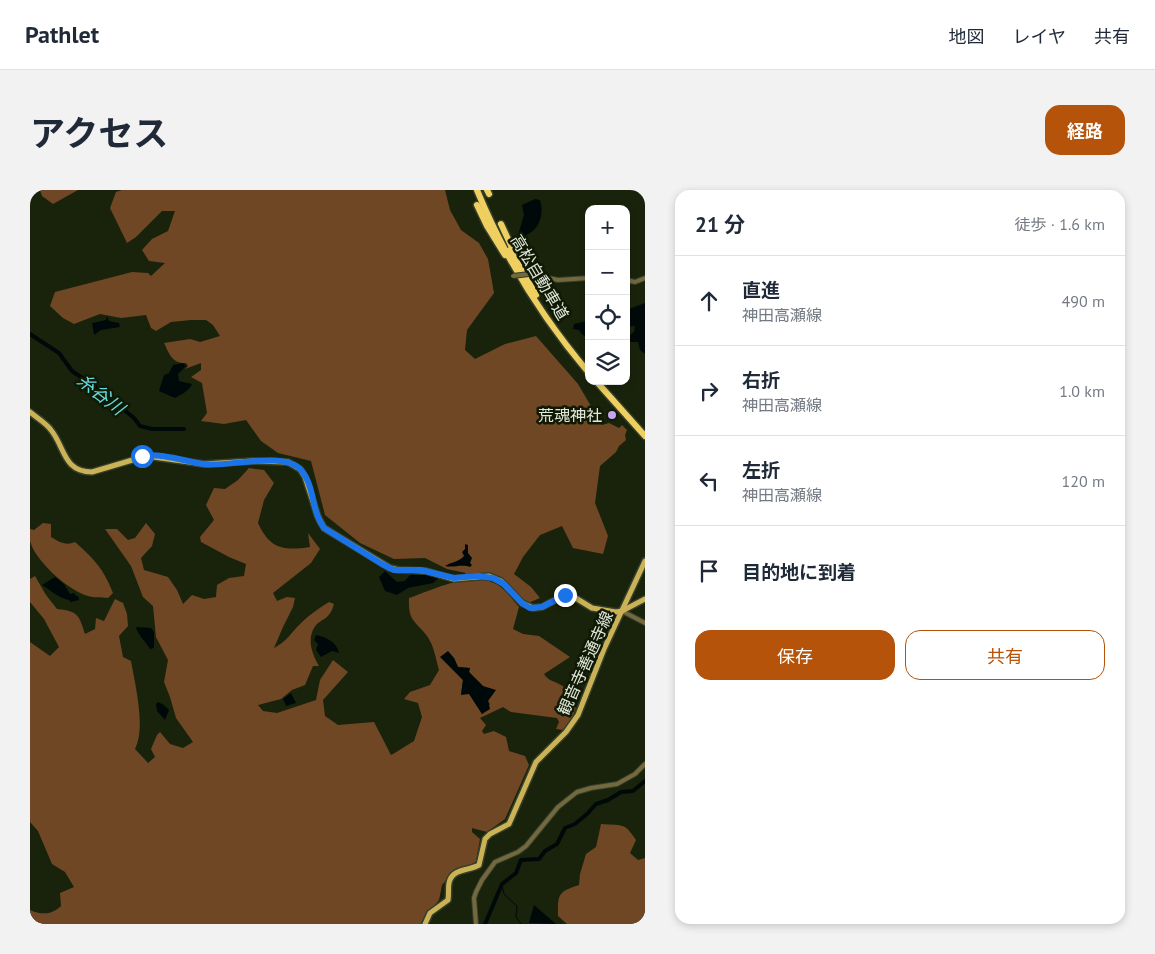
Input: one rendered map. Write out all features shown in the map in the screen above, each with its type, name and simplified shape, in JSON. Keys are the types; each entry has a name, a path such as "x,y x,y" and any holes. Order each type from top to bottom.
{"highway":[{"name":"高松自動車道","path":"477,190 505,248 533,298 585,368"},
{"name":"高松自動車道","path":"482,190 500,230 545,309 585,362"},
{"path":"477,205 501,250 533,298"},
{"path":"501,224 519,265"},
{"path":"600,385 645,436"},
{"path":"605,385 645,431"}],"main road":[{"path":"30,412 50,428 66,458 80,471 92,472 138,457 150,456 204,464 253,461 288,462 300,469 306,477 318,517 324,528 386,566 399,570 426,571 454,578 478,576 493,578 504,584 522,603 530,608 542,607 565,595 574,597 592,608 616,612 622,611 645,599"},
{"name":"観音寺善通寺線","path":"425,924 428,915 448,900 449,882 454,874 458,871 473,869 479,865 485,839 490,834 509,824 536,762 566,732 578,716 595,672 645,561"}],"street":[{"path":"513,276 529,274 558,280 585,278"},
{"path":"630,281 635,282 645,278"},
{"path":"622,611 645,623"},
{"path":"476,924 474,898 482,880 495,862 518,852 526,846 548,817 563,802 577,792 617,784 635,774 645,764"}],"shaded area":[{"path":"40,190 78,190 53,204 42,196"},
{"path":"122,190 445,190 450,210 461,230 479,243 488,259 494,293 467,330 465,350 475,359 505,344 536,336 578,384 602,425 609,423 619,428 622,425 627,430 626,440 600,466 595,503 608,536 603,554 573,548 562,526 540,535 523,557 514,574 531,587 540,598 526,604 491,575 479,573 461,577 466,573 447,569 425,558 394,559 360,543 325,515 311,461 278,453 261,441 246,420 224,424 201,421 207,413 202,383 191,377 201,370 201,363 185,369 188,366 186,363 174,360 164,343 190,339 200,342 220,336 213,325 206,320 171,322 156,331 151,328 146,315 121,318 100,314 74,324 63,318 50,306 55,292 132,272 148,273 151,276 165,263 149,261 142,250 152,239 168,231 175,211 162,211 136,237 127,243 110,208 116,192"},
{"path":"535,199 540,200 541,218 531,232 519,238 518,235 524,215 522,205"},
{"path":"645,303 645,354 640,350 638,342 630,342 630,335 634,332 635,326 630,327 630,309"},
{"path":"107,316 109,321 119,323 120,327 101,330 94,335 92,323 106,320"},
{"path":"585,321 585,336 579,330 573,329 574,324"},
{"path":"183,363 186,366 178,374 179,381 192,384 189,389 175,398 159,391 164,375 169,373 173,365"},
{"path":"249,468 264,470 274,483 264,500 258,523 267,538 278,546 285,548 310,547 308,533 320,549 311,563 273,593 277,601 287,597 295,598 293,607 274,648 314,612 329,602 334,604 330,614 314,628 311,637 311,647 319,666 313,666 305,685 292,690 281,699 258,705 263,711 277,713 316,700 320,680 333,660 348,672 323,700 325,716 338,725 374,722 391,755 414,741 422,717 418,703 404,699 410,692 430,685 439,670 429,640 411,616 409,598 451,583 474,579 498,585 519,607 513,629 523,634 539,636 570,657 544,674 548,679 572,693 576,704 573,716 564,730 556,729 559,722 557,718 511,712 503,707 480,718 486,725 482,731 484,734 494,731 506,737 509,751 525,756 529,765 505,819 487,832 472,828 472,832 480,839 476,862 451,874 442,885 439,900 421,924 30,924 30,910 38,913 54,911 61,906 60,893 74,887 65,872 52,864 38,831 30,822 30,642 50,656 59,647 44,619 30,602 30,579 35,576 57,609 69,611 79,618 85,634 95,629 96,618 104,621 115,599 123,603 127,614 128,626 119,636 123,657 131,661 140,718 140,730 135,749 148,763 155,757 151,749 160,732 170,744 183,748 193,742 176,718 164,682 168,660 156,637 153,606 143,597 131,566 105,529 117,529 128,540 135,538 146,523 155,534 152,546 141,558 144,570 168,577 177,590 183,604 192,595 204,599 216,597 217,585 229,578 244,576 246,564 201,542 200,537 214,520 206,505 214,488 225,489 238,480","holes":["441,657 454,658 458,667 470,668 469,672 483,686 489,697 488,701 490,704 482,714 469,693 461,694 463,680"]},
{"path":"43,523 51,524 51,537 60,542 75,542 93,559 106,577 113,593 108,598 90,597 80,593 63,582 38,557 30,541 30,529 34,530"},
{"path":"465,544 468,545 468,553 472,558 470,563 472,565 470,567 445,566 460,560 464,556 462,552 465,549"},
{"path":"385,571 397,582 405,581 410,575 417,573 439,578 433,583 408,588 397,595 385,591 379,577"},
{"path":"55,577 64,584 70,594 74,593 78,596 79,600 71,602 42,585"},
{"path":"136,627 151,628 154,632 154,648 150,649 138,633"},
{"path":"316,635 330,641 336,646 339,653 332,651 321,657 316,650 318,644 314,640"},
{"path":"448,651 458,667 470,668 469,672 483,686 496,690 488,701 490,709 482,714 469,694 461,695 463,680 440,657"},
{"path":"291,693 296,703 286,706 283,699"},
{"path":"158,702 169,710 165,720 157,711 156,704"},
{"path":"601,824 625,827 636,840 630,853 638,860 645,858 645,924 567,924 558,916 560,895 566,890 579,885 586,854 596,847"},
{"path":"534,905 556,924 529,923"}],"waterway":[{"name":"糸谷川","path":"30,334 59,353 72,371 97,388 134,418 140,426 152,429 184,429"},
{"path":"485,924 502,884 516,873 521,860 539,859 545,851 557,844 565,828 575,824 596,804 608,800 621,792 633,791 645,781"},
{"path":"502,885 504,894 517,906 516,917 521,924"}],"place":[{"name":"荒魂神社","path":"612,415"}],"route":[{"path":"142,456 156,456 204,464 244,461 288,462 300,469 306,477 318,517 324,528 394,570 426,571 454,578 489,576 504,584 522,603 530,608 542,607 565,595"}]}
